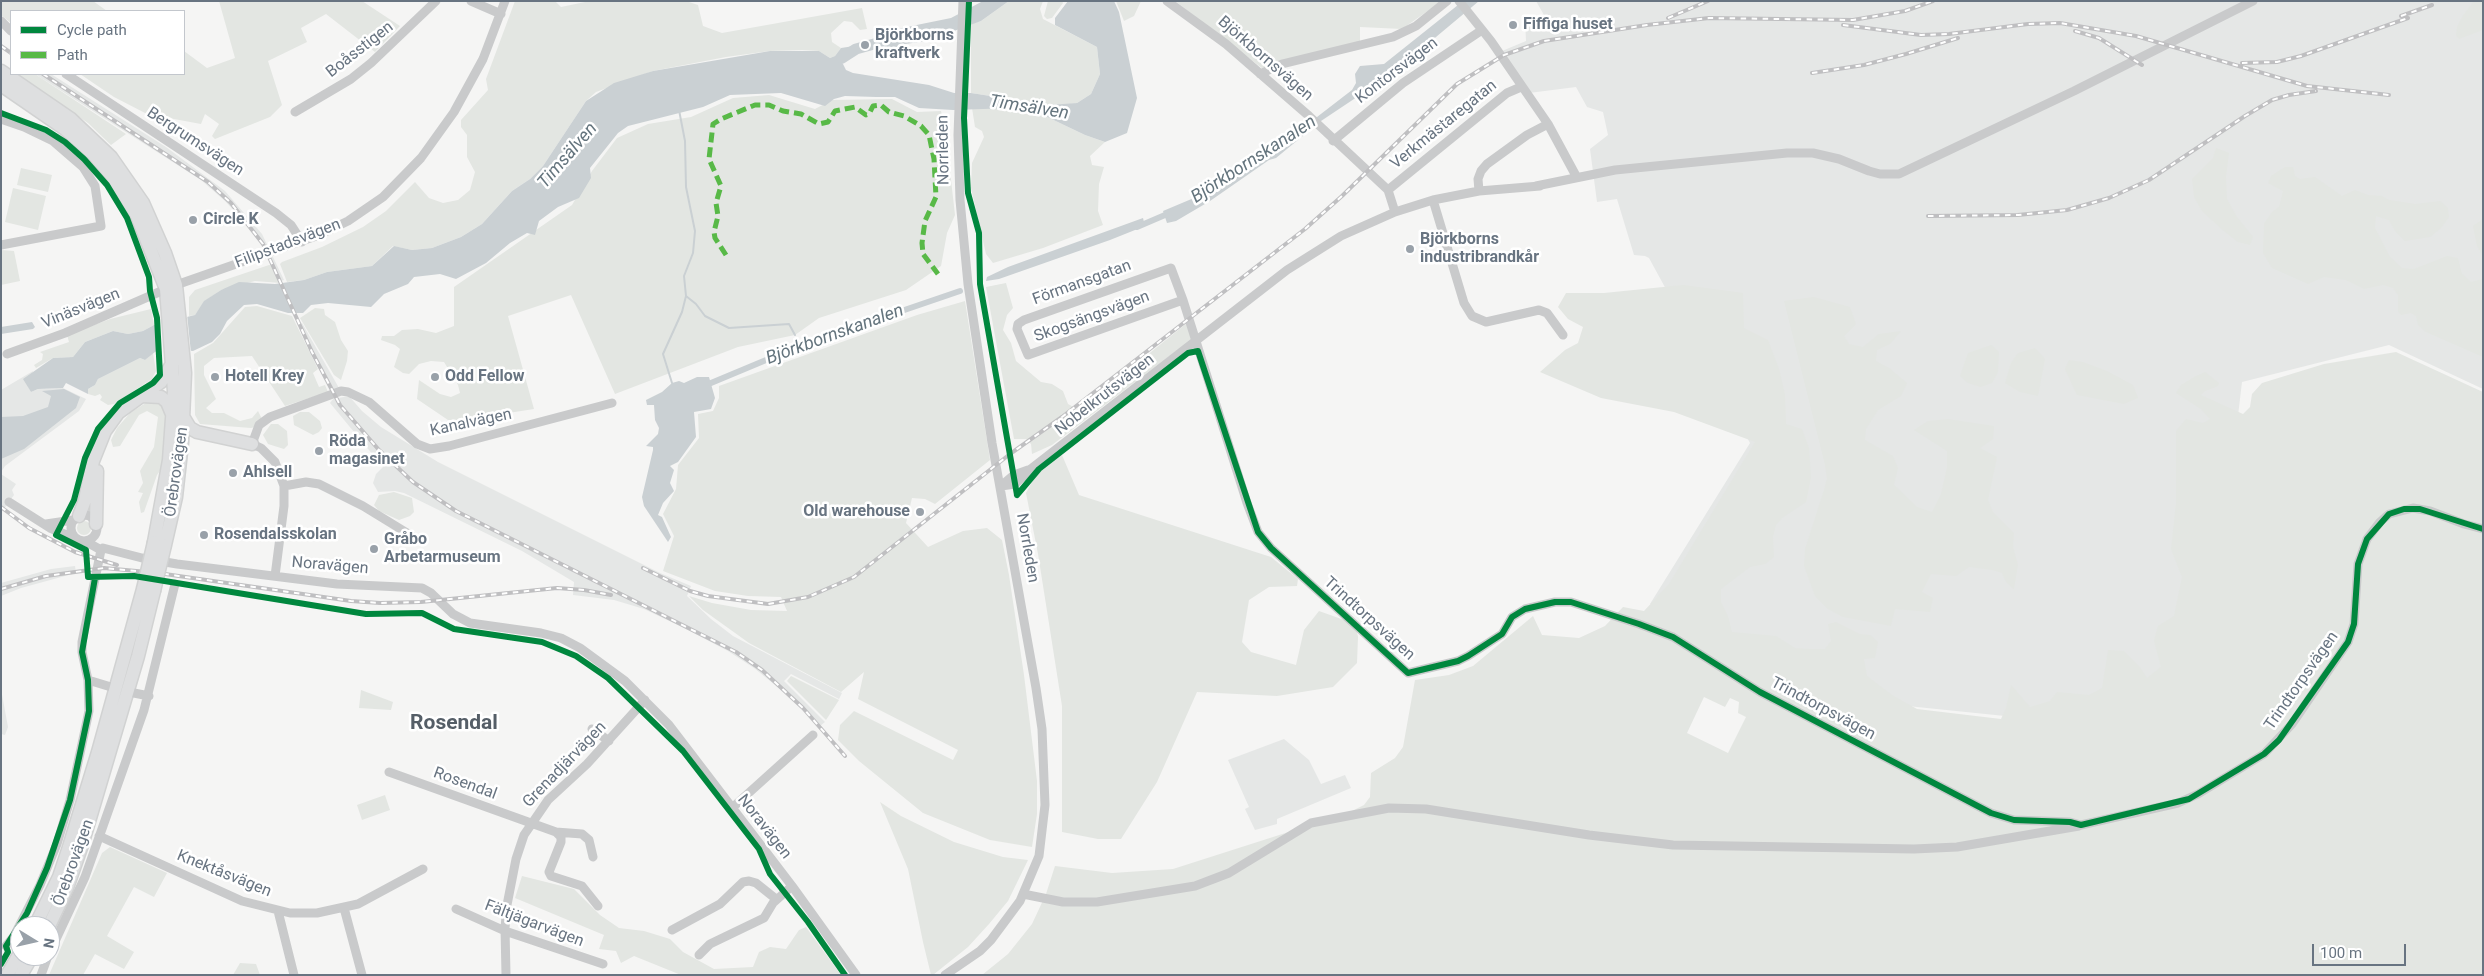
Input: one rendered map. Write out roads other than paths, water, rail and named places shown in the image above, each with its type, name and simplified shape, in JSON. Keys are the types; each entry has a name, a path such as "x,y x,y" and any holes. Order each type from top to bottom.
{"highway":[{"name":"Örebrovägen","path":"1,71 77,124 121,170 155,226 171,287 179,362 180,461 176,497 160,544 148,590 72,838 59,877 40,916"},
{"name":"Örebrovägen","path":"1,84 65,129 93,154 112,176 141,224 171,287"},
{"path":"76,518 105,431 118,413 161,382 179,362"},
{"path":"142,396 161,397 192,430 209,436 252,444"},
{"name":"Örebrovägen","path":"160,544 166,485 179,417"},
{"path":"180,461 191,444 209,436"},
{"path":"96,526 98,448"},
{"name":"Örebrovägen","path":"53,916 67,888 87,829 138,656 148,590"}],"street":[{"name":"Boåsstigen","path":"295,112 351,79 372,63 436,1"},
{"path":"471,1 501,14"},
{"name":"Filipstadsvägen","path":"171,287 302,242 336,228 360,214 396,186 421,158 465,95 483,59 505,1"},
{"name":"Björkbornsvägen","path":"1167,1 1214,34 1309,116 1388,190"},
{"path":"1260,74 1282,64 1393,37 1416,26 1447,1"},
{"path":"1521,188 1575,174 1620,174 1628,169 1719,158 1802,153 1826,156 1880,174 1899,174 2081,88 2254,1"},
{"path":"1460,2 1548,124 1575,174"},
{"name":"Norrleden","path":"945,975 980,951 992,940 1010,916 1023,894 1035,867 1040,848 1045,805 1044,770 1036,688 1000,486 968,284 960,200 958,118 962,4"},
{"path":"1,21 10,30"},
{"name":"Kontorsvägen","path":"1333,140 1403,83 1482,30"},
{"name":"Bergrumsvägen","path":"68,75 276,213 291,225 302,242"},
{"name":"Verkmästaregatan","path":"1388,190 1507,93 1522,87"},
{"path":"1,119 24,127 52,141 83,167 94,186 101,226 1,245"},
{"path":"1479,191 1478,178 1487,164 1527,135 1548,124"},
{"path":"1521,188 1569,184 1594,175"},
{"name":"Nobelkrutsvägen","path":"1000,486 1014,475 1032,468 1194,342 1314,252 1356,229 1395,212 1433,200 1479,191 1521,188"},
{"path":"1388,190 1395,212"},
{"path":"1433,200 1464,302 1472,316 1486,322 1539,310 1547,312 1563,335"},
{"name":"Trindtorpsvägen","path":"1171,268 1183,300 1194,342 1249,509 1259,534 1271,548 1408,673 1458,661 1468,656 1502,634 1512,618 1525,608 1555,602 1571,602 1672,637 1760,692 1991,813 2014,820 2070,822 2081,825 2189,799 2264,754 2279,740 2348,642 2354,624 2358,564 2367,539 2388,514 2404,509 2420,508 2483,529"},
{"name":"Förmansgatan","path":"1020,338 1017,329 1018,324 1024,320 1171,268"},
{"name":"Vinäsvägen","path":"7,354 65,333 171,287"},
{"name":"Skogsängsvägen","path":"1020,338 1028,355 1183,300"},
{"name":"Kanalvägen","path":"252,444 259,425 264,421 341,391 363,398 417,444 430,449 450,446 612,403"},
{"path":"252,444 261,448 275,462 284,486 284,506 274,576"},
{"path":"284,486 306,482 319,484 363,506 412,536"},
{"name":"Noravägen","path":"9,502 58,532 102,549 142,558 337,584 422,588 453,614 470,623 530,630 570,642 606,666 645,700 683,742 792,886 855,974"},
{"path":"6,946 14,936 40,885 64,823 87,724 88,680 82,652 82,642 103,540 88,516 46,524"},
{"path":"76,518 71,528 81,540 93,537 96,526"},
{"path":"60,931 78,894 149,696 175,584"},
{"path":"88,680 111,686"},
{"path":"134,693 149,696"},
{"name":"Grenadjärvägen","path":"506,975 505,931 516,859 530,823 548,800 609,741 645,700"},
{"path":"592,729 609,741"},
{"path":"732,808 813,735"},
{"name":"Rosendal","path":"389,772 556,832 578,833 586,836 593,857"},
{"path":"1023,894 1063,902 1098,902 1195,886 1230,873 1311,823 1389,808 1426,809 1589,835 1673,845 1914,849 1957,847 2081,825"},
{"path":"556,832 561,837 561,842 549,872 550,876 582,886 598,906"},
{"name":"Knektåsvägen","path":"99,836 242,901 278,911 317,913 344,908 370,899 423,869"},
{"path":"672,930 720,904 743,882 756,883 776,899"},
{"path":"699,955 710,944 764,918 776,899 792,886"},
{"path":"344,908 362,975"},
{"name":"Fältjägarvägen","path":"456,909 505,931 603,964"},
{"path":"278,911 294,975"}],"water":[{"path":"983,1 1009,1 981,21 927,41 905,44 886,51 880,50 877,39 879,35 892,30 951,18"},
{"name":"Timsälven","path":"1068,1 1114,1 1119,12 1137,98 1127,133 1105,142 1085,135 1041,114 1013,108 953,110 919,108 895,97 845,96 834,99 825,106 781,93 730,95 703,107 628,126 618,133 590,168 591,178 579,198 558,207 539,221 535,235 527,233 510,243 486,263 456,279 440,274 414,277 408,284 384,294 371,307 328,303 311,305 303,313 288,313 257,304 244,305 227,321 220,334 212,342 193,351 160,348 145,360 140,358 98,379 95,385 88,389 88,394 66,383 63,388 38,389 31,392 23,379 53,358 73,357 85,342 113,331 128,334 143,331 154,325 195,315 204,301 221,290 239,282 275,284 304,280 327,272 372,266 394,246 412,250 432,248 461,237 482,224 512,191 530,179 543,166 586,101 614,83 653,71 770,51 819,51 830,58 835,56 841,48 854,46 855,51 849,56 850,58 842,62 846,70 853,73 929,85 954,93 971,93 1049,105 1077,103 1091,94 1100,74 1097,47 1055,25 1055,18"},
{"path":"1463,1 1479,1 1393,73 1321,121 1276,158 1269,160 1210,201 1176,221 1167,223 1163,211 1201,195 1317,117 1352,90 1356,83 1355,74 1360,66 1384,64"},
{"path":"1143,218 1145,226 999,279 986,281 987,277 1008,267"},
{"path":"32,322 35,327 33,329 1,334 1,327"},
{"path":"697,377 709,377 715,398 711,409 694,412 696,437 678,462 670,466 674,470 670,483 674,491 663,503 658,515 662,517 671,537 668,542 644,506 642,497 653,450 653,447 646,446 658,434 659,428 655,420 654,405 647,405 646,400 662,392 672,383 679,381 684,383"},
{"path":"64,389 80,397 76,408 24,449 1,459 1,417 23,416 48,407 51,396 42,391"}],"waterway":[{"path":"842,58 856,49 892,39"},
{"path":"672,383 663,354 682,312 686,296 684,276 693,253 695,231 686,187 685,141 679,110"},
{"name":"Björkbornskanalen","path":"1137,227 1172,212"},
{"name":"Björkbornskanalen","path":"711,383 802,345 960,291"},
{"path":"686,296 696,304 705,316 729,328 789,324 795,335"},
{"name":"Björkbornskanalen","path":"799,341 802,345"}],"railway":[{"path":"1668,18 1708,1"},
{"path":"643,568 690,591 708,596 768,604 808,597 854,577 1010,454 1062,417 1305,229 1342,196 1457,84 1504,55 1544,41 1647,25 1709,18 1853,20 1905,11 1933,1"},
{"path":"2401,16 2432,5"},
{"path":"2242,63 2277,62 2301,56 2408,18"},
{"path":"1843,25 1921,35 1949,34 2028,24 2060,23 2136,36 2307,86 2389,95"},
{"path":"2075,31 2099,38 2142,65"},
{"path":"1812,73 1864,65 1958,38"},
{"path":"1,46 10,52"},
{"path":"45,75 208,182 231,203 263,244 312,352 340,405 379,450 413,482 456,511 736,652 762,670 803,708 845,756"},
{"path":"1928,216 2018,215 2067,210 2109,198 2149,180 2272,100 2316,91"},
{"path":"1,507 29,528 75,552 117,565"},
{"path":"1,589 46,576 104,568 158,573 351,601 380,603 421,602 557,588 611,595"}],"place":[{"name":"Fiffiga huset","path":"1513,25"},
{"name":"Björkborns kraftverk","path":"865,45"},
{"name":"Circle K","path":"193,220"},
{"name":"Björkborns industribrandkår","path":"1410,249"},
{"name":"Hotell Krey","path":"215,377"},
{"name":"Odd Fellow","path":"435,377"},
{"name":"Röda magasinet","path":"319,451"},
{"name":"Ahlsell","path":"233,473"},
{"name":"Old warehouse","path":"920,512"},
{"name":"Rosendalsskolan","path":"204,535"},
{"name":"Gråbo Arbetarmuseum","path":"374,549"}],"district":[{"name":"Rosendal","path":"454,724"}]}
